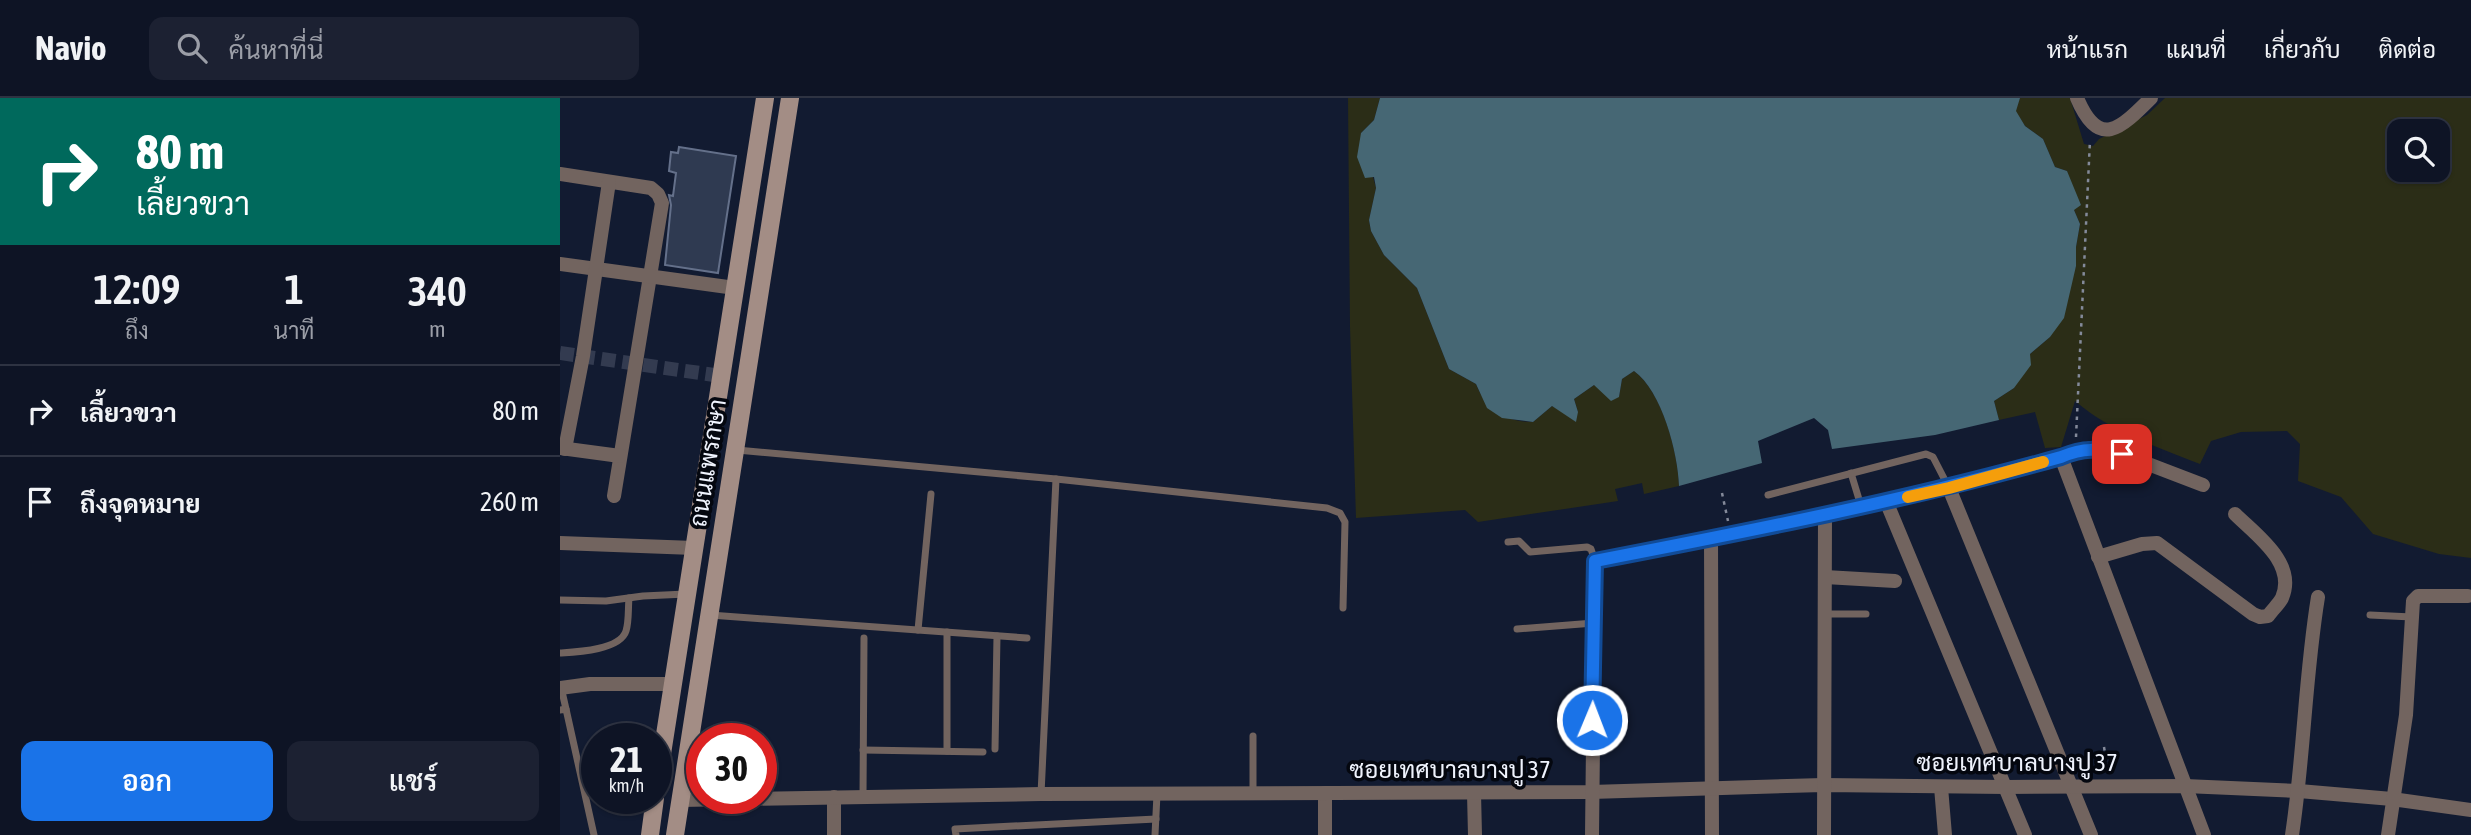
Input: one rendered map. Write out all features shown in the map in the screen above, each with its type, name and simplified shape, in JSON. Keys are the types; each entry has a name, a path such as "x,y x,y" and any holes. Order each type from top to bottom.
{"main road":[{"name":"ถนนแพรกษา","path":"667,723 765,98"},
{"name":"ถนนแพรกษา","path":"675,835 790,98"},
{"path":"650,835 653,814"}],"street":[{"path":"2077,98 2088,121 2103,130 2111,130 2124,123 2151,98"},
{"path":"560,174 651,188 662,203 614,496"},
{"path":"609,181 597,270 562,449 620,456"},
{"path":"560,264 735,288"},
{"path":"1592,835 1595,561 1949,488 2091,448 2122,454 2203,485"},
{"path":"2061,457 2204,835"},
{"path":"1949,488 2091,835"},
{"path":"1886,501 2025,835"},
{"path":"1824,835 1825,514"},
{"path":"2098,557 2142,544 2157,543 2253,614 2268,616 2282,597 2285,580 2283,568 2276,555 2235,514"},
{"path":"1711,539 1712,835"},
{"path":"560,543 694,548"},
{"path":"1825,577 1895,581"},
{"path":"2388,835 2406,715 2413,601 2418,596 2468,596"},
{"path":"2292,835 2299,791 2318,597"},
{"path":"561,687 673,684"},
{"name":"ซอยเทศบาลบางปู 37","path":"680,800 1041,794 1591,792 1823,785 2185,786 2299,791 2392,799 2471,810"},
{"path":"1941,787 1945,835"},
{"path":"1325,793 1325,835"},
{"path":"1475,793 1475,835"},
{"path":"834,797 834,835"}],"lane":[{"path":"735,450 1056,479 1327,508 1340,513 1345,523 1343,608"},
{"path":"1768,495 1926,454 1933,457 1949,488"},
{"path":"1851,474 1861,506"},
{"path":"1041,794 1056,479"},
{"path":"918,630 931,494"},
{"path":"1508,542 1519,541 1530,552 1587,547 1591,549 1595,561"},
{"path":"560,600 606,601 687,594"},
{"path":"560,653 584,651 615,643 623,637 627,630 629,598"},
{"path":"709,614 1027,638"},
{"path":"1825,614 1866,614"},
{"path":"2370,615 2412,617"},
{"path":"1517,629 1594,623"},
{"path":"947,632 947,751"},
{"path":"995,749 997,636"},
{"path":"863,797 864,638"},
{"path":"561,687 563,710 594,835"},
{"path":"1253,736 1253,793"},
{"path":"863,750 983,752"},
{"path":"1155,835 1157,793"},
{"path":"956,835 955,829 1156,819"}],"path":[{"path":"2076,451 2089,144"},
{"path":"1722,493 1731,534"},
{"path":"2104,747 2110,786"}],"green space":[{"path":"1348,98 1380,98 1374,120 1361,133 1376,188 1369,220 1371,231 1384,255 1417,288 1449,369 1476,384 1485,401 1498,413 1514,420 1533,422 1552,406 1565,413 1578,412 1574,399 1594,385 1619,397 1622,379 1634,371 1653,393 1667,423 1679,486 1644,494 1642,483 1615,489 1618,501 1478,522 1465,510 1356,518 1350,327"},
{"path":"2020,98 2070,98 2084,144 2093,146 2099,139 2147,115 2165,98 2471,98 2471,558 2439,554 2373,534 2341,497 2298,481 2300,444 2287,431 2241,432 2211,441 2200,464 2119,430 2075,401 2061,447 2045,448 2035,412 1999,420 1994,401 2014,388 2030,354 2050,337 2076,266 2080,224 2074,210 2067,171 2055,167 2043,139 2025,126 2015,111"}],"water":[{"path":"1380,98 2020,98 2016,111 2025,126 2043,139 2055,167 2067,171 2081,205 2074,210 2080,224 2076,266 2064,318 2050,337 2030,354 2031,365 2014,388 1994,401 1999,420 1935,435 1832,449 1828,430 1814,418 1758,441 1762,463 1679,486 1667,424 1653,393 1634,371 1622,379 1619,397 1611,401 1594,385 1574,399 1578,412 1576,422 1552,406 1533,422 1502,418 1487,408 1476,384 1449,369 1417,288 1384,255 1371,231 1369,220 1376,188 1374,177 1365,178 1357,157 1361,133 1374,120"}],"building":[{"path":"679,147 736,156 718,273 665,265 671,205 669,195 673,196 676,173 669,171 671,152 678,153"}],"tunnel":[{"path":"560,353 721,376"}],"slow traffic":[{"path":"1908,497 2043,462"}],"route":[{"path":"1592,720 1595,561 1949,488 2076,451 2091,448 2122,454"}]}
